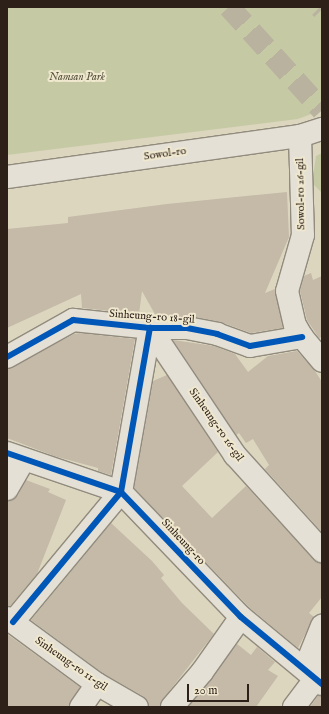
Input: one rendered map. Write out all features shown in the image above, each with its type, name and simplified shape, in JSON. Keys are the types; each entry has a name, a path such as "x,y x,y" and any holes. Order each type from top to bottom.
{"street":[{"name":"Sowol-ro","path":"7,177 300,136 322,129"},
{"name":"Sowol-ro 26-gil","path":"300,136 302,235 287,291 295,325 302,337 322,361"},
{"name":"Sinheung-ro 18-gil","path":"7,357 73,320 150,328 187,328 250,346 302,337"},
{"path":"10,620 121,492 150,328"},
{"name":"Sinheung-ro 16-gil","path":"150,328 235,455 322,551"},
{"path":"7,490 16,456"},
{"name":"Sinheung-ro","path":"16,456 121,492 241,617 319,681"},
{"path":"172,707 202,672 241,617"},
{"name":"Sinheung-ro 11-gil","path":"10,620 97,684 138,707"},
{"path":"294,707 319,681 309,658 322,626"},
{"path":"81,707 97,684"}],"green space":[{"name":"Namsan Park","path":"7,7 322,7 322,110 298,119 7,155"},
{"path":"322,153 322,193 312,183 316,156"}],"building":[{"path":"287,192 289,237 265,293 275,289 283,328 251,333 221,322 189,316 156,316 142,291 139,314 82,308 81,294 7,328 7,229 68,223 68,217 167,204"},
{"path":"311,273 313,280 322,276 322,337 319,338 307,320 300,291 304,276"},
{"path":"80,333 135,339 111,475 98,471 98,468 54,456 7,438 7,369 74,334"},
{"path":"173,340 214,346 235,354 248,372 268,356 297,351 315,371 322,382 322,532 265,469 269,465 253,439 246,443 239,433 236,435"},
{"path":"167,375 218,452 182,486 212,518 246,486 313,559 322,563 322,597 309,613 314,617 298,648 250,608 134,488 153,381"},
{"path":"26,480 50,489 48,492 66,500 37,574 10,606 7,606 7,501 18,495"},
{"path":"111,523 152,561 164,575 161,578 182,603 214,634 163,699 160,707 149,707 143,696 104,674 31,620"},
{"path":"7,634 80,687 69,707 7,707"},
{"path":"237,644 251,655 257,647 275,662 268,670 278,676 256,707 188,707"},
{"path":"318,696 322,696 322,707 310,707"}],"tunnel":[{"path":"229,7 322,110"}],"cycle path":[{"path":"7,357 73,320 150,328 187,328 217,334 250,346 302,337"},
{"path":"13,622 121,492 150,328"},
{"path":"7,453 121,492 241,617 322,684"}]}
